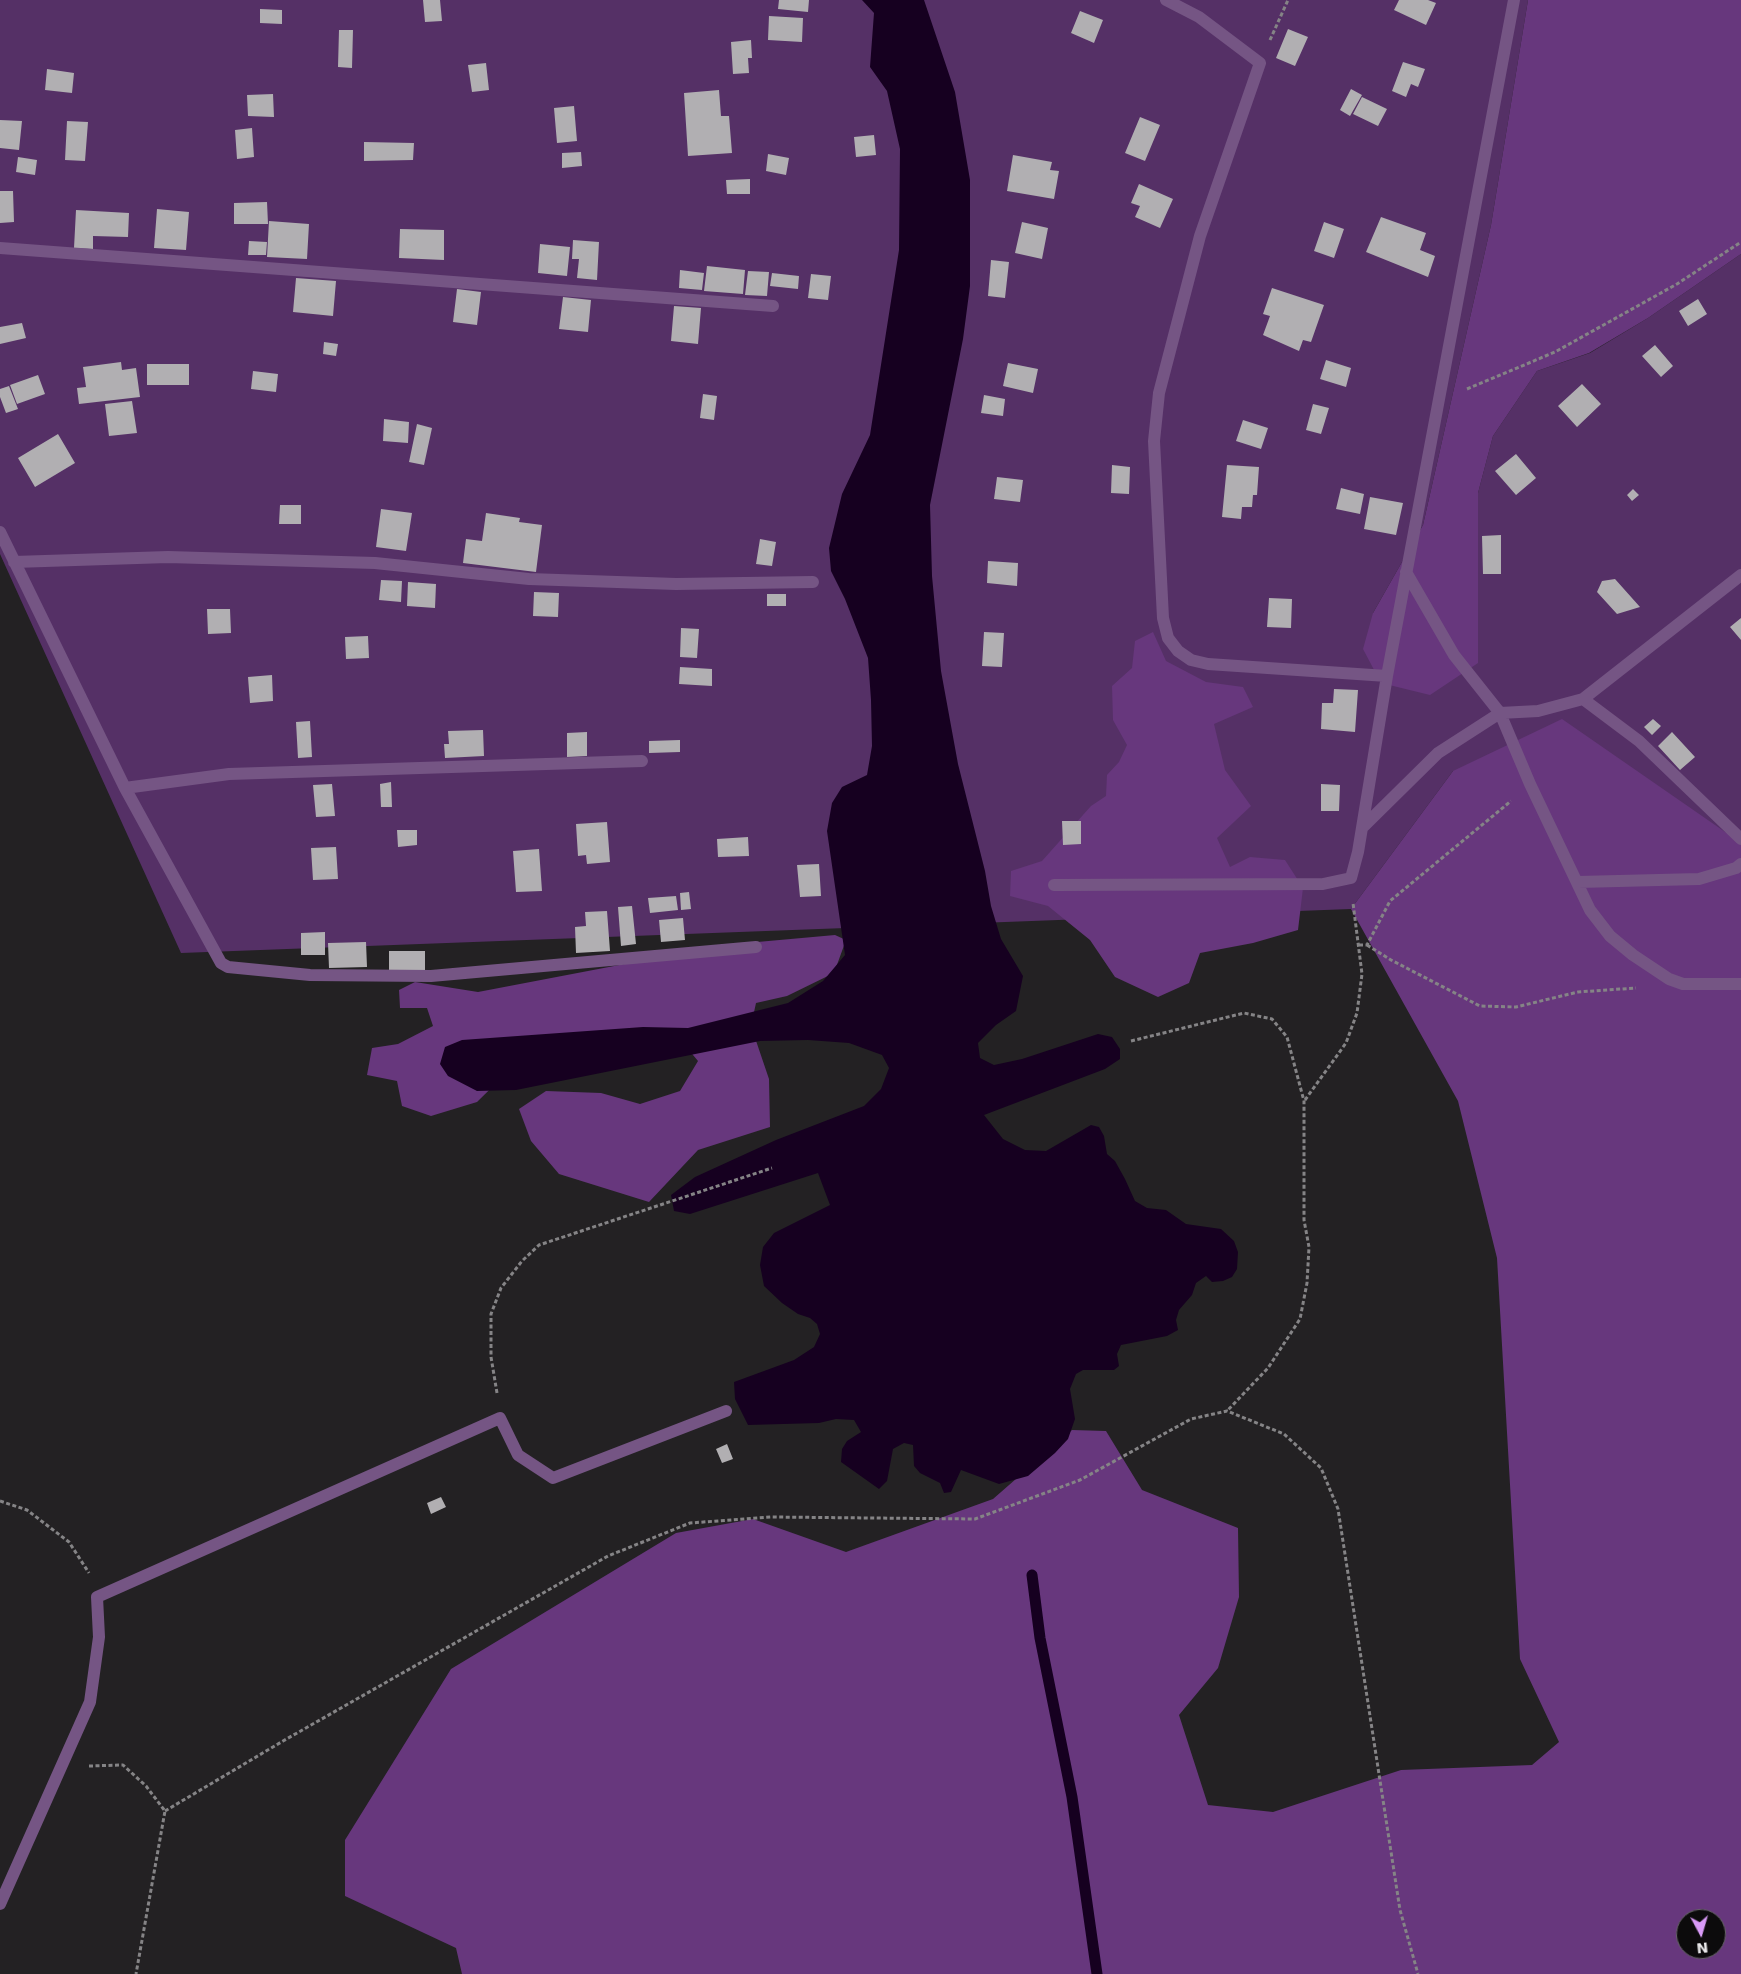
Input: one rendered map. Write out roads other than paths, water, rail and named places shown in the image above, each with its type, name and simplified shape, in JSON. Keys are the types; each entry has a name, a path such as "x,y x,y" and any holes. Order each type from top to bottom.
{"lane":[{"path":"1166,0 1199,18 1260,63 1200,236 1159,393 1154,441 1163,618 1168,638 1178,651 1191,660 1208,664 1386,676"},
{"path":"1054,885 1323,884 1350,878 1362,828 1386,676 1514,0"},
{"path":"0,248 773,306"},
{"path":"0,532 125,788 221,963 228,967 310,975 431,976 756,947"},
{"path":"14,562 168,558 375,563 529,579 676,584 813,582"},
{"path":"1406,572 1454,655 1500,713 1530,784 1590,910 1610,936 1633,956 1662,974 1683,984 1741,984"},
{"path":"1362,828 1438,753 1500,713 1538,710 1583,699 1741,575"},
{"path":"1583,699 1639,741 1741,839"},
{"path":"125,788 229,774 642,761"},
{"path":"1578,882 1699,879 1736,868 1741,864"},
{"path":"0,1904 90,1702 99,1637 97,1597 500,1418 518,1455 553,1478 726,1411"}],"waterway":[{"path":"1032,1575 1040,1638 1072,1797 1097,1974"}]}
